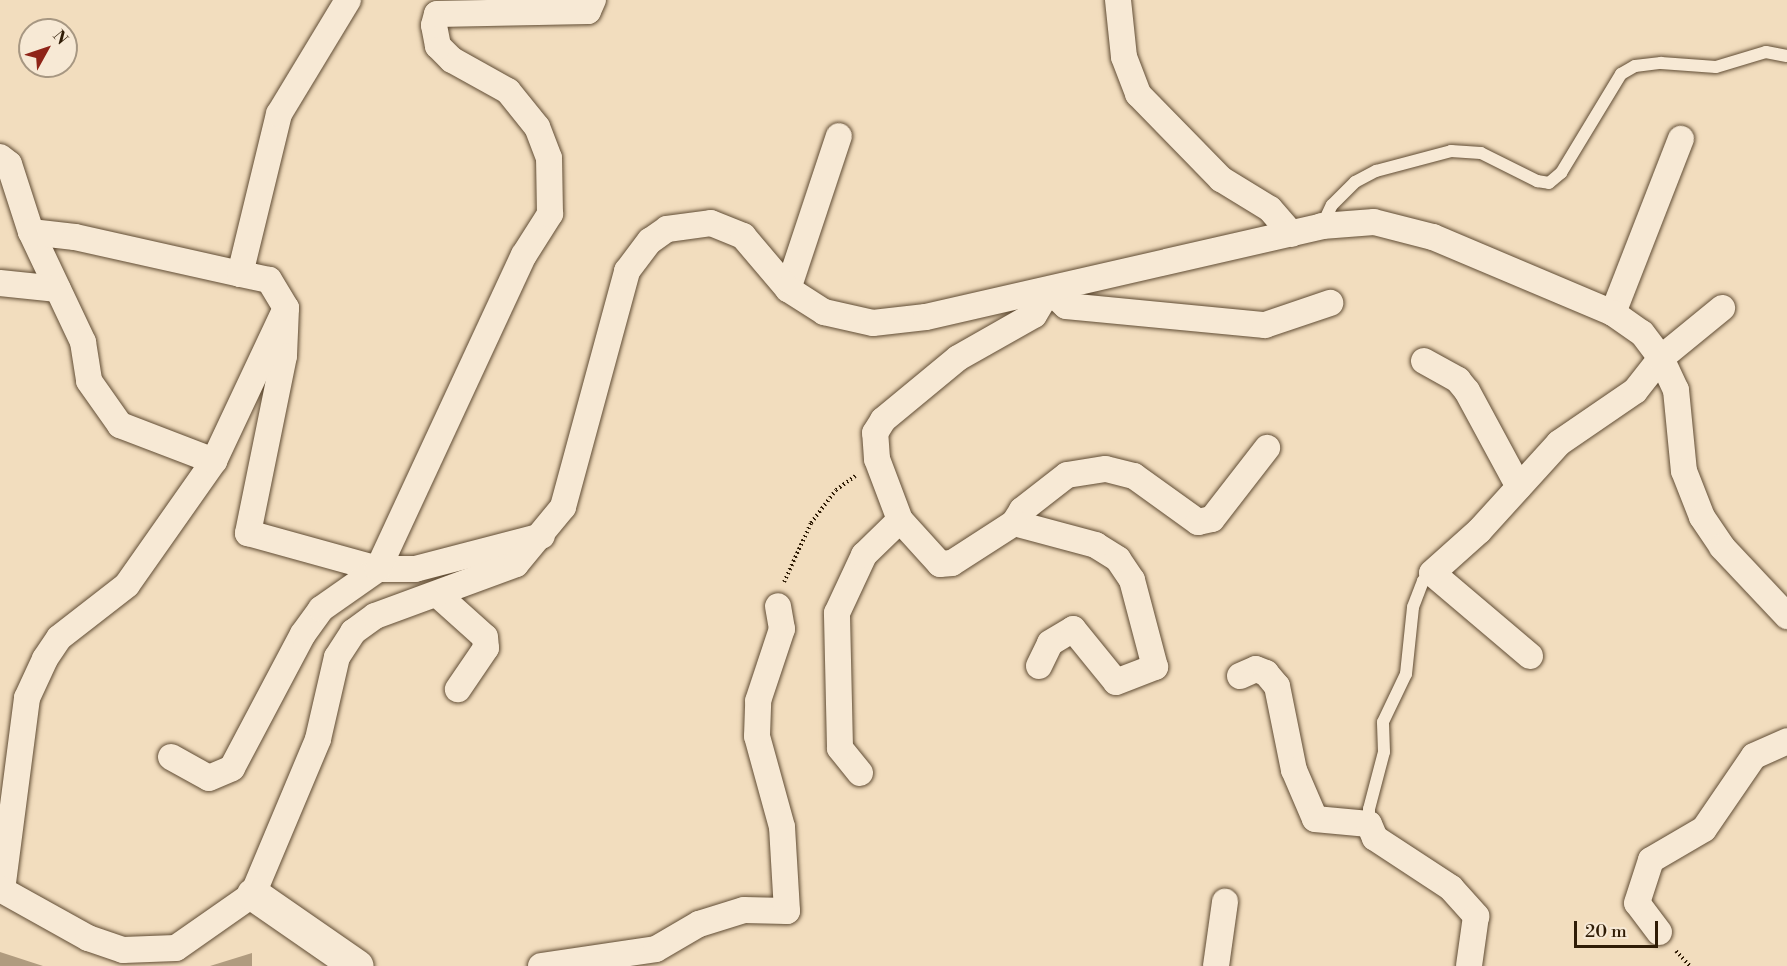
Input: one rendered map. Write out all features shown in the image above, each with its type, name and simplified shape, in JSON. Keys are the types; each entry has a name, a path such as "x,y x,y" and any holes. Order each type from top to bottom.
{"street":[{"path":"240,274 279,114 348,0"},
{"path":"171,757 210,778 232,768 303,634 321,609 378,569 524,255 550,214 549,158 537,127 508,91 452,60 438,46 434,25 437,14 588,11 593,0"},
{"path":"1118,0 1125,57 1138,94 1221,179 1270,209 1292,234"},
{"path":"788,289 838,136"},
{"path":"1612,313 1681,138"},
{"path":"0,157 9,164 31,232 83,342 89,381 120,425 214,460"},
{"path":"286,308 214,460 127,585 59,638 45,659 27,698 1,890 87,939 123,950 176,948 254,894 318,739 337,657 353,632 375,616 516,564 542,536 563,507 627,271 650,241 667,229 711,223 743,236 788,289 825,312 873,323 926,317 1322,226 1374,222 1433,237 1612,313 1642,333 1661,358 1676,390 1684,471 1702,517 1722,547 1787,616"},
{"path":"31,232 269,280 286,308 284,356 248,533 378,569 415,569 542,536"},
{"path":"0,283 58,289"},
{"path":"1049,290 1066,306 1265,325 1330,303"},
{"path":"1049,290 1034,315 958,358 897,405 875,433 877,459 900,520 940,564 951,563 1014,523 1022,510 1067,475 1106,469 1134,476 1198,522 1212,519 1267,448"},
{"path":"1530,656 1432,573 1519,488 1566,437 1635,391 1661,358 1722,308"},
{"path":"1424,361 1458,380 1467,391 1519,488"},
{"path":"860,773 840,748 837,613 864,555 900,520"},
{"path":"1014,523 1096,545 1118,559 1132,580 1155,667 1116,682 1073,629 1050,643 1039,666"},
{"path":"437,594 485,637 486,648 458,689"},
{"path":"541,966 656,949 699,924 744,909 787,911 782,827 757,736 758,701 782,629 778,606"},
{"path":"1240,676 1256,669 1266,673 1277,686 1294,770 1315,819 1369,824 1375,838 1451,888 1476,916 1469,966"},
{"path":"1659,932 1637,903 1651,860 1704,829 1754,756 1787,741"},
{"path":"254,894 357,966"},
{"path":"1216,966 1225,902"}],"lane":[{"path":"1322,226 1332,205 1355,182 1376,171 1451,151 1481,153 1537,181 1549,183 1561,173 1621,74 1635,66 1661,63 1716,68 1766,52 1787,56"},
{"path":"1369,824 1369,809 1384,752 1383,722 1406,674 1413,607 1423,581 1432,573"}],"path":[{"path":"778,606 789,566 811,523 836,490 877,459"}],"shaded area":[{"path":"0,952 43,966 0,966"},
{"path":"252,953 252,966 210,966"}]}
